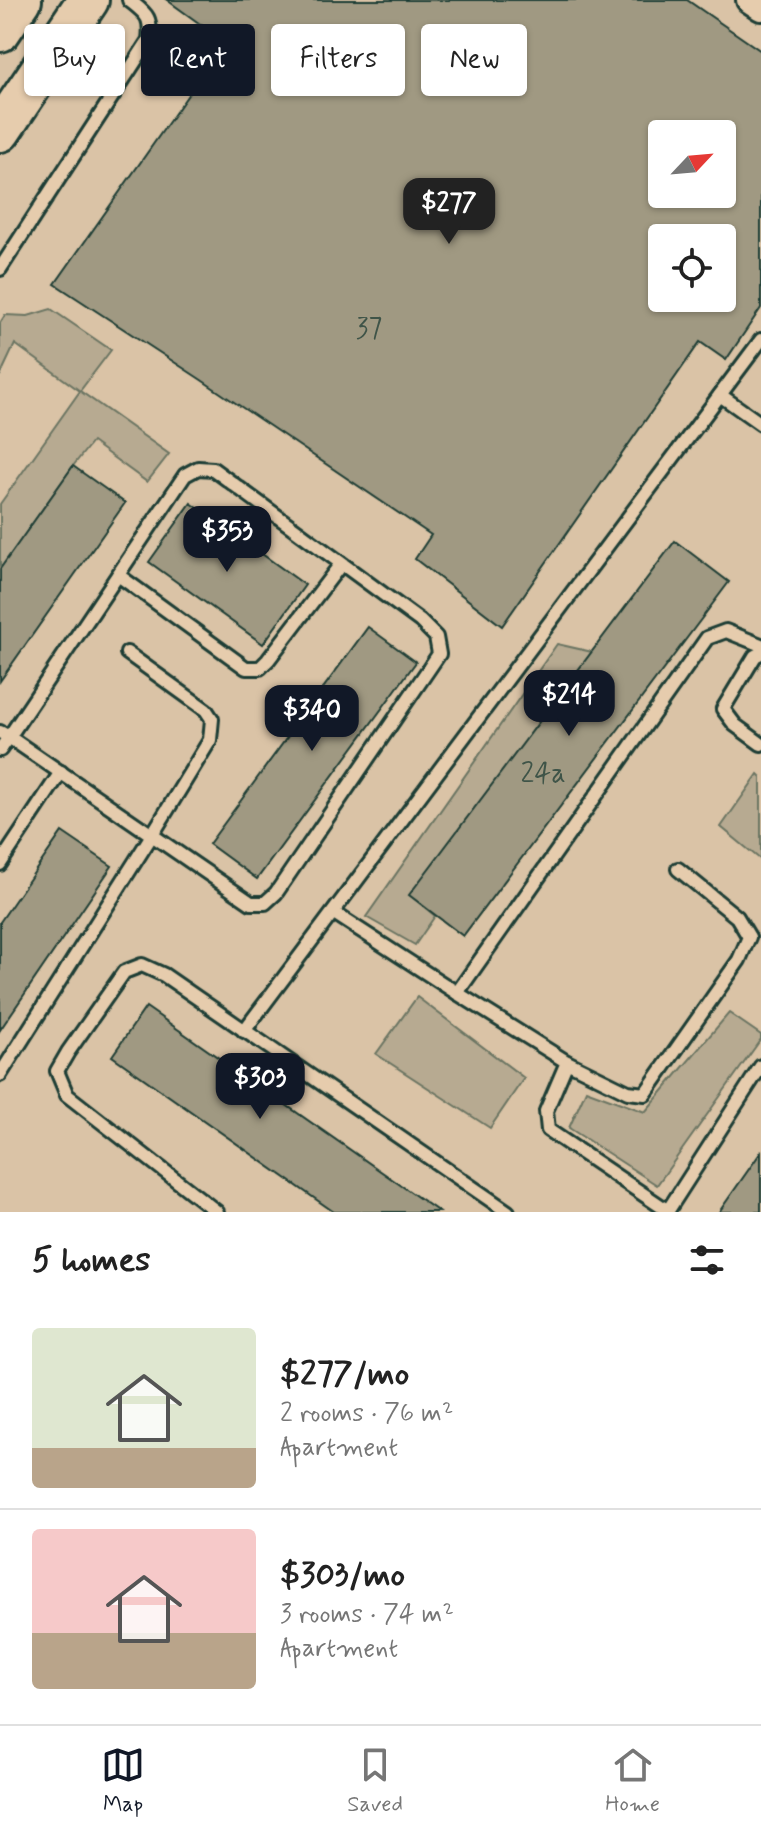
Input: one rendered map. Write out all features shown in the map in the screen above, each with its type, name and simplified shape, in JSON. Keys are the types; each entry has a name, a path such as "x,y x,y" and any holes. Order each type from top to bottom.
{"main road":[{"path":"0,31 21,0"},
{"path":"0,131 88,0"}],"lane":[{"path":"0,269 149,40 151,26 147,15 129,0"},
{"path":"244,1031 761,340"},
{"path":"720,395 761,424"},
{"path":"0,750 4,734 185,475 198,468 213,469 420,621 436,637 439,654 276,893 265,903 251,903 4,734"},
{"path":"118,575 246,668 260,668 341,564"},
{"path":"457,993 707,638 726,631 761,645"},
{"path":"0,1075 210,740 212,719 206,710 127,653"},
{"path":"761,653 755,656 723,709 735,725 761,744"},
{"path":"0,864 61,772"},
{"path":"334,913 567,1062 628,1092 645,1094 755,935 678,869"},
{"path":"217,1212 67,1095 57,1071 124,972 142,965 164,975 508,1212"},
{"path":"567,1062 546,1111 548,1130 668,1212 761,1066"}],"shaded area":[{"path":"51,309 111,350 80,391 15,344 0,376 0,323 5,315 28,316"},
{"path":"80,391 169,454 147,482 92,442 0,569 0,504"},
{"path":"557,644 592,652 410,895 435,916 415,945 366,917"},
{"path":"758,774 761,777 761,860 721,827"},
{"path":"417,997 524,1078 490,1128 376,1054"},
{"path":"729,1013 761,1035 761,1039 657,1185 569,1128 586,1090 645,1112"}],"building":[{"path":"167,0 687,0 761,51 761,308 726,360 700,342 502,626 415,559 431,535 55,284 187,96 255,96 255,24 200,24"},
{"path":"73,466 125,503 0,681 0,569"},
{"path":"191,503 305,585 263,644 149,562"},
{"path":"675,541 729,582 463,936 409,895"},
{"path":"368,627 416,662 257,879 209,844"},
{"path":"62,832 112,866 0,1030 0,922"},
{"path":"146,1007 439,1212 334,1212 112,1056"},
{"path":"761,1152 761,1212 719,1212"}]}
